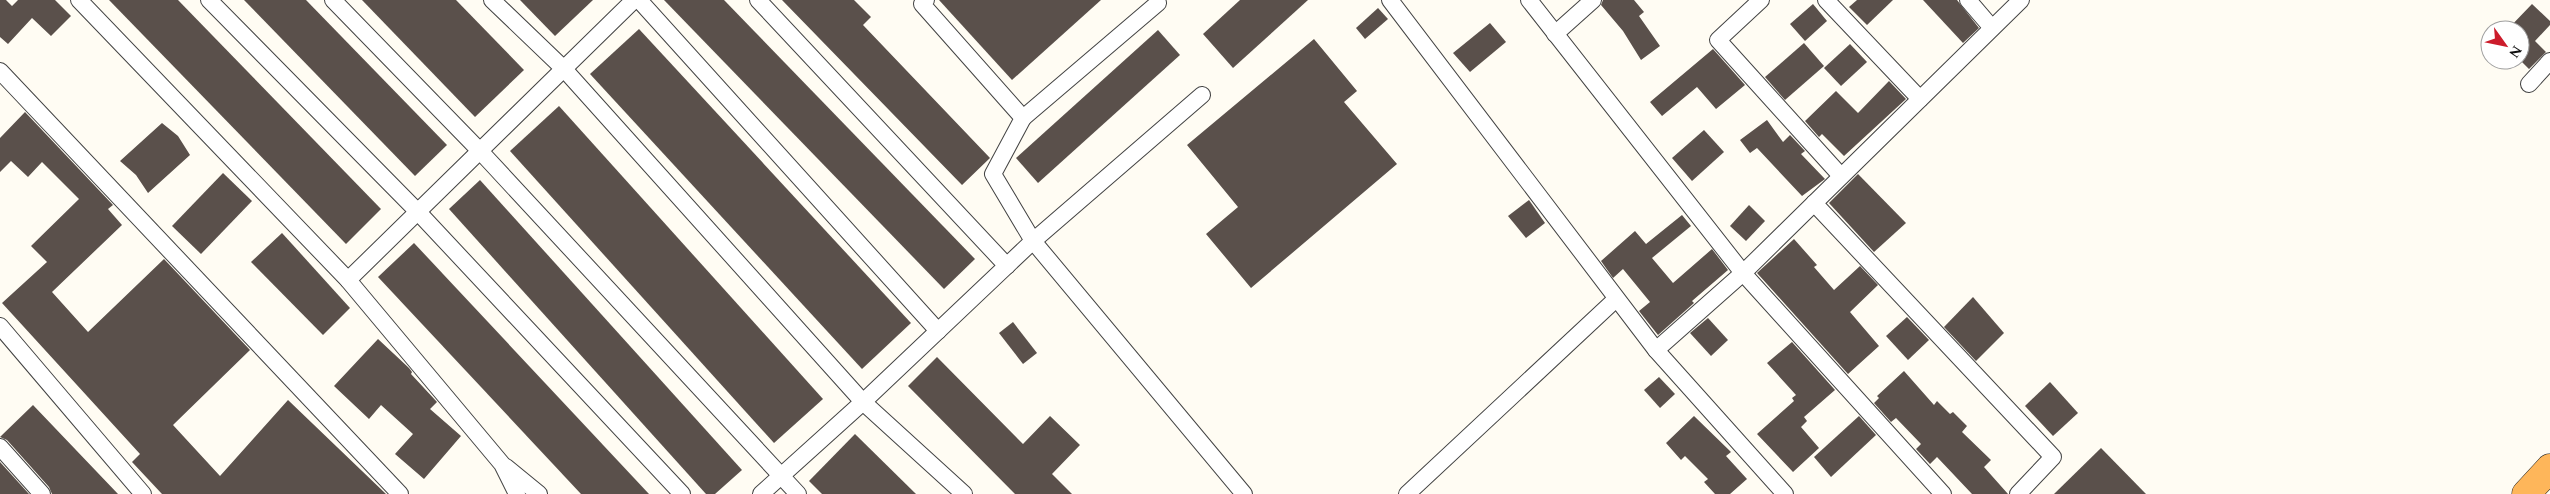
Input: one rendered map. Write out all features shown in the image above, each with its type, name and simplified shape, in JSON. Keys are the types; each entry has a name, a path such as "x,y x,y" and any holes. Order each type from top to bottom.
{"highway":[{"path":"2526,494 2550,468"}],"street":[{"path":"79,0 348,280 502,464 539,494"},
{"path":"209,0 418,212 682,494"},
{"path":"333,0 480,151 798,494"},
{"path":"492,0 564,69 863,402 964,494"},
{"path":"348,280 634,0"},
{"path":"639,0 938,331"},
{"path":"758,0 1007,266"},
{"path":"926,0 922,4 1024,118"},
{"path":"1390,0 1656,350 1785,494"},
{"path":"1529,0 1743,273 1943,494"},
{"path":"1555,34 1593,0"},
{"path":"1761,0 1718,40 1840,176"},
{"path":"1826,0 1920,99"},
{"path":"1968,0 1992,28"},
{"path":"1656,350 1743,273 2021,0"},
{"path":"1158,2 1024,118 993,174 1033,241 1244,494"},
{"path":"2529,84 2550,61"},
{"path":"0,71 398,493"},
{"path":"761,494 863,402 1033,241 1202,95"},
{"path":"1814,203 2053,457 2018,494"},
{"path":"1407,494 1616,299"},
{"path":"0,326 143,494"},
{"path":"0,447 42,494"},
{"path":"502,464 517,494"}],"building":[{"path":"0,0 6,0 12,6 18,0 55,0 71,16 51,36 32,18 8,44 0,37"},
{"path":"109,0 178,0 381,209 346,244"},
{"path":"244,0 306,0 447,145 415,176"},
{"path":"362,0 456,0 524,70 475,117"},
{"path":"520,0 593,0 555,36"},
{"path":"664,0 724,0 975,259 944,289"},
{"path":"782,0 854,0 871,17 863,25 990,158 962,185"},
{"path":"939,0 1101,0 1012,80"},
{"path":"1240,0 1308,0 1233,68 1203,34"},
{"path":"1603,0 1634,0 1644,12 1639,16 1660,46 1641,60 1623,31 1601,5"},
{"path":"1857,0 1893,0 1867,25 1849,7"},
{"path":"1923,0 1957,0 1979,28 1963,43"},
{"path":"1813,4 1827,21 1805,41 1790,24"},
{"path":"2532,4 2550,21 2550,25 2535,41 2546,52 2530,68 2530,20 2517,20"},
{"path":"1378,8 1388,19 1365,39 1356,28"},
{"path":"1490,23 1506,42 1470,72 1453,53"},
{"path":"639,29 911,323 862,369 590,74"},
{"path":"1158,30 1180,55 1038,183 1016,158"},
{"path":"1314,39 1357,91 1344,102 1397,164 1251,288 1206,234 1238,207 1187,145"},
{"path":"1804,43 1824,66 1785,100 1765,77"},
{"path":"1850,44 1867,62 1841,86 1824,68"},
{"path":"1713,49 1745,85 1716,109 1697,87 1662,116 1650,102"},
{"path":"1889,81 1906,99 1844,156 1822,134 1819,137 1805,121 1836,91 1858,113"},
{"path":"559,106 823,399 774,443 510,151"},
{"path":"25,112 113,205 108,209 122,225 52,292 88,332 164,259 250,350 173,425 220,476 288,400 386,494 162,494 132,462 140,454 2,303 47,262 31,246 79,199 42,162 28,177 11,161 0,172 0,138"},
{"path":"1767,120 1783,142 1790,135 1805,151 1801,154 1825,179 1802,196 1757,148 1750,153 1740,140"},
{"path":"162,123 178,136 190,155 148,193 136,175 120,161"},
{"path":"1704,130 1724,152 1692,181 1672,158"},
{"path":"223,173 252,201 201,254 172,226"},
{"path":"1858,174 1906,223 1874,252 1829,203"},
{"path":"480,180 742,470 715,494 706,494 449,209"},
{"path":"1529,200 1545,223 1526,238 1508,216"},
{"path":"1749,205 1765,221 1746,241 1730,226"},
{"path":"1682,215 1691,226 1652,258 1673,283 1712,249 1728,270 1692,301 1694,303 1658,335 1639,311 1650,302 1623,269 1613,278 1601,261 1635,231 1646,244"},
{"path":"282,233 350,308 323,335 251,262"},
{"path":"1794,239 1817,265 1814,267 1834,290 1860,266 1878,285 1850,312 1879,346 1848,374 1757,273"},
{"path":"414,243 649,494 581,494 378,277"},
{"path":"1973,297 2004,333 1976,361 1944,327"},
{"path":"1907,317 1929,340 1908,360 1886,336"},
{"path":"1708,318 1728,340 1711,356 1690,333"},
{"path":"1013,322 1037,353 1023,364 999,333"},
{"path":"378,339 409,368 412,372 411,374 437,402 430,409 461,436 424,479 395,454 413,434 381,405 369,419 334,386"},
{"path":"1792,342 1835,390 1804,417 1807,421 1801,427 1819,448 1793,472 1757,434 1794,401 1792,398 1796,395 1767,363"},
{"path":"937,357 1023,444 1050,416 1080,445 1052,474 1072,494 1015,494 908,386"},
{"path":"1904,371 1934,405 1937,401 1950,414 1953,412 1967,426 1962,432 1991,460 1984,467 2008,494 1972,494 1937,457 1930,464 1916,449 1921,444 1896,418 1891,422 1874,403 1879,398 1877,396"},
{"path":"1659,377 1675,394 1660,408 1644,390"},
{"path":"2050,382 2078,413 2053,436 2025,406"},
{"path":"33,405 118,494 52,494 49,487 7,440 0,437"},
{"path":"1694,416 1731,452 1726,456 1747,479 1730,494 1715,494 1704,482 1708,479 1685,456 1681,460 1666,443"},
{"path":"1859,416 1876,435 1831,477 1814,457"},
{"path":"855,434 916,494 822,494 809,481"},
{"path":"2101,448 2146,494 2054,494"},
{"path":"0,462 29,494 0,494"}]}
